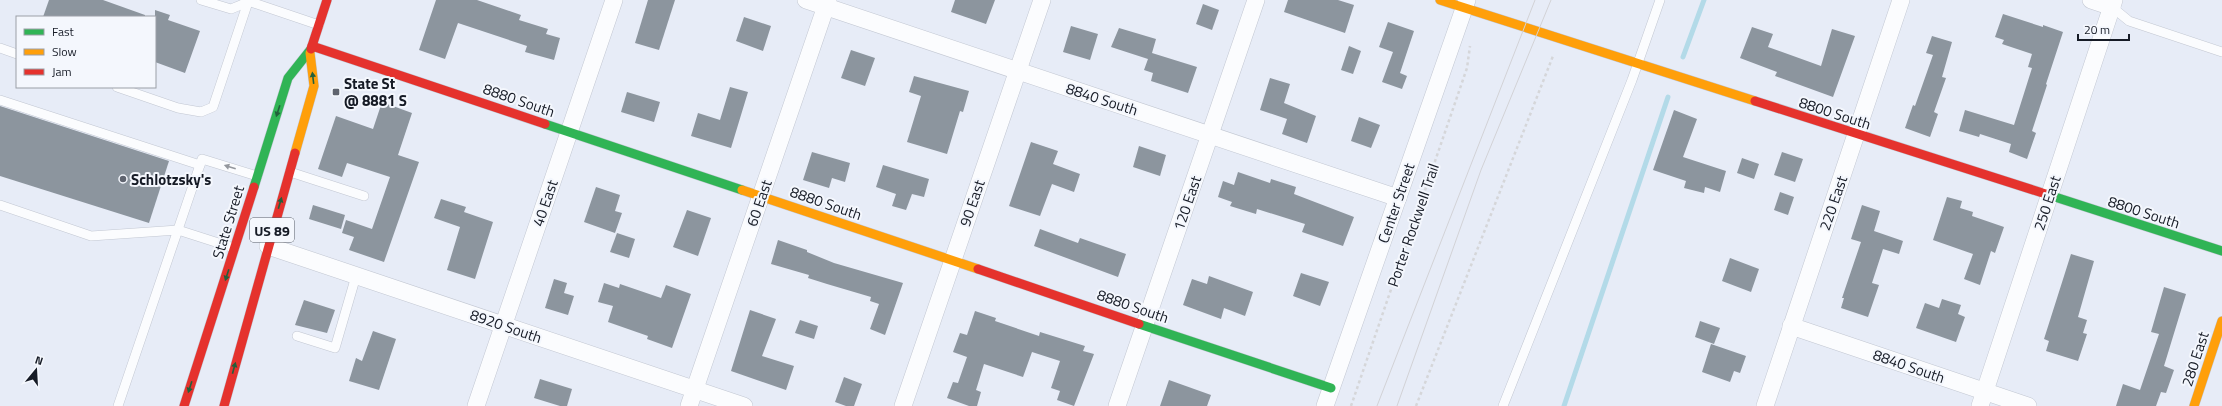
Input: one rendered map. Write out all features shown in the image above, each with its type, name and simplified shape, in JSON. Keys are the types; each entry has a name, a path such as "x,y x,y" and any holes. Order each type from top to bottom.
{"street":[{"name":"State Street","path":"184,406 236,248 288,78 311,49 328,0"},
{"name":"40 East","path":"476,406 614,0"},
{"name":"8840 South","path":"806,0 827,3 1018,71 1398,198"},
{"name":"90 East","path":"903,406 1042,0"},
{"name":"120 East","path":"1118,406 1256,0"},
{"name":"8800 South","path":"1440,0 1466,4 1638,64 2049,197 2222,251"},
{"name":"220 East","path":"1765,406 1901,0"},
{"path":"2091,0 2113,3"},
{"name":"60 East","path":"689,406 827,3"},
{"name":"250 East","path":"1982,399 2113,3"},
{"name":"Center Street","path":"1325,406 1466,4"},
{"name":"State Street","path":"224,406 314,86 311,49"},
{"name":"8880 South","path":"311,49 569,132 1331,388"},
{"name":"8920 South","path":"268,246 744,406"},
{"name":"280 East","path":"2194,406 2222,320"},
{"name":"8840 South","path":"1791,326 1982,399 2028,406"}],"lane":[{"path":"201,0 231,9 247,1 319,25"},
{"path":"1503,406 1638,64 1660,0"},
{"path":"120,88 178,108 201,112 213,107 247,1"},
{"path":"2113,3 2129,21 2222,52"},
{"path":"0,48 16,54"},
{"path":"0,100 201,162 257,176"},
{"path":"118,406 201,162"},
{"path":"289,172 364,196"},
{"path":"0,205 90,236 178,230 236,248"},
{"path":"297,336 335,348 356,276"}],"path":[{"name":"Porter Rockwell Trail","path":"1351,406 1467,68 1469,43"},
{"path":"1416,406 1554,54"}],"building":[{"path":"49,0 103,0 145,15 145,16 43,16"},
{"path":"436,0 477,0 521,15 519,20 548,29 546,34 560,38 554,60 525,52 527,46 458,23 445,59 419,50"},
{"path":"648,0 675,0 659,50 635,43"},
{"path":"955,0 995,0 986,24 951,12"},
{"path":"1288,0 1338,0 1354,5 1345,33 1284,12"},
{"path":"1203,4 1219,10 1212,30 1196,24"},
{"path":"155,10 170,15 168,20 200,31 185,73 156,62"},
{"path":"2003,14 2063,32 2032,131 2036,133 2027,159 2009,152 2011,144 1980,134 1979,137 1959,131 1965,110 2014,125 2032,68 2028,67 2032,54 2002,44 2004,40 1995,37"},
{"path":"744,17 771,26 763,51 736,41"},
{"path":"1388,22 1414,31 1400,73 1407,76 1402,89 1382,82 1393,52 1379,47"},
{"path":"1071,26 1098,34 1090,60 1063,52"},
{"path":"1752,27 1773,34 1768,47 1821,66 1832,29 1855,36 1833,97 1775,76 1777,72 1740,58"},
{"path":"1119,28 1156,39 1152,53 1197,67 1188,93 1151,81 1153,73 1144,70 1148,59 1111,47"},
{"path":"1932,36 1952,42 1942,77 1946,78 1934,112 1938,114 1930,137 1905,128 1913,105 1915,106 1933,55 1926,53"},
{"path":"1349,46 1361,51 1353,74 1341,70"},
{"path":"851,50 875,58 865,86 841,78"},
{"path":"914,76 969,91 963,112 960,111 947,154 907,142 921,96 909,92"},
{"path":"1270,78 1290,84 1284,103 1316,116 1307,143 1282,134 1287,119 1260,110"},
{"path":"730,87 748,92 731,148 691,136 698,113 720,120"},
{"path":"627,92 660,102 654,122 621,112"},
{"path":"382,102 412,113 398,155 419,162 384,262 349,250 354,237 342,233 346,220 372,229 390,177 347,163 342,177 318,169 336,116 373,129"},
{"path":"0,106 169,161 149,223 0,176"},
{"path":"1674,110 1697,119 1683,157 1726,171 1720,192 1705,187 1704,193 1684,188 1686,181 1653,170"},
{"path":"1359,117 1380,125 1371,148 1351,141"},
{"path":"1031,142 1058,151 1053,164 1080,174 1074,192 1052,184 1040,216 1009,206"},
{"path":"1139,146 1166,155 1160,176 1133,167"},
{"path":"812,152 850,163 845,182 832,178 829,188 803,180"},
{"path":"1782,152 1803,159 1795,182 1774,175"},
{"path":"1742,158 1759,164 1754,179 1737,173"},
{"path":"883,165 929,179 924,197 912,194 906,210 892,206 896,194 876,187"},
{"path":"1238,172 1270,183 1271,179 1296,187 1294,194 1354,217 1343,246 1302,232 1305,224 1257,209 1256,214 1230,206 1232,202 1218,197 1223,181 1234,185"},
{"path":"596,187 620,195 615,211 622,213 615,233 584,222"},
{"path":"1780,192 1794,197 1788,215 1774,210"},
{"path":"1947,197 1962,201 1960,208 1973,212 1972,216 2004,227 1995,253 1991,251 1980,285 1964,279 1973,254 1933,240"},
{"path":"441,199 466,207 464,212 493,222 475,279 447,270 460,227 434,218"},
{"path":"313,205 345,215 341,229 309,219"},
{"path":"1862,205 1880,211 1874,231 1903,241 1899,254 1883,249 1872,283 1879,285 1868,317 1841,308 1844,298 1842,298 1861,242 1851,239"},
{"path":"687,210 711,218 698,256 673,247"},
{"path":"1040,229 1078,243 1080,238 1126,254 1118,277 1034,246"},
{"path":"617,233 635,239 629,258 610,252"},
{"path":"778,240 807,250 807,252 834,263 903,283 885,335 870,329 879,304 870,301 871,297 808,278 809,275 771,264"},
{"path":"2071,254 2094,261 2078,317 2087,320 2083,333 2087,334 2078,361 2046,351 2049,341 2044,339"},
{"path":"1730,258 1759,269 1751,292 1722,281"},
{"path":"1301,273 1329,282 1320,306 1293,296"},
{"path":"1209,276 1253,292 1245,316 1224,308 1221,319 1183,305 1192,279 1207,284"},
{"path":"554,279 567,283 564,293 574,296 568,315 545,308"},
{"path":"604,283 619,288 620,284 661,298 666,285 691,294 672,348 647,339 648,336 608,322 613,306 598,302"},
{"path":"2164,287 2186,294 2164,366 2174,370 2166,393 2161,392 2156,406 2116,406 2123,384 2140,390 2159,334 2151,332"},
{"path":"1942,299 1961,305 1958,314 1965,317 1956,342 1916,328 1925,303 1939,308"},
{"path":"304,300 335,310 327,333 295,325"},
{"path":"750,310 776,319 762,356 794,366 786,390 731,371"},
{"path":"975,311 996,318 995,321 1039,336 1040,332 1085,346 1083,351 1094,354 1074,406 1057,400 1060,391 1051,388 1060,361 1032,352 1023,377 984,364 976,390 981,392 977,406 969,406 947,398 953,382 958,383 967,357 953,352 960,333 967,335"},
{"path":"800,320 818,326 814,339 795,333"},
{"path":"1700,321 1720,328 1714,344 1695,337"},
{"path":"373,331 396,339 379,390 349,381 356,358 362,361"},
{"path":"1711,344 1746,356 1740,373 1734,371 1730,382 1702,372"},
{"path":"844,377 862,384 854,406 846,406 835,402"},
{"path":"540,379 572,389 567,406 560,406 534,398"},
{"path":"1169,380 1211,395 1207,406 1160,406"}],"waterway":[{"path":"1683,57 1704,0"},
{"path":"1564,406 1668,97"}],"tram line":[{"path":"1377,406 1535,0"},
{"path":"1397,406 1481,170 1551,0"}],"traffic: fast":[{"path":"254,187 288,78 311,49"},
{"path":"545,124 742,190"},
{"path":"2052,196 2222,251"},
{"path":"1139,324 1331,388"}],"traffic: slow":[{"path":"1440,0 1755,101"},
{"path":"295,153 314,86 310,53"},
{"path":"742,190 978,269"},
{"path":"2194,406 2222,321"}],"traffic: jam":[{"path":"311,49 327,0"},
{"path":"312,46 545,124"},
{"path":"1755,101 2052,196"},
{"path":"224,406 295,153"},
{"path":"184,406 254,187"},
{"path":"978,269 1139,324"}],"place":[{"name":"State St @ 8881 S","path":"336,92"},
{"name":"Schlotzsky's","path":"123,179"}]}
